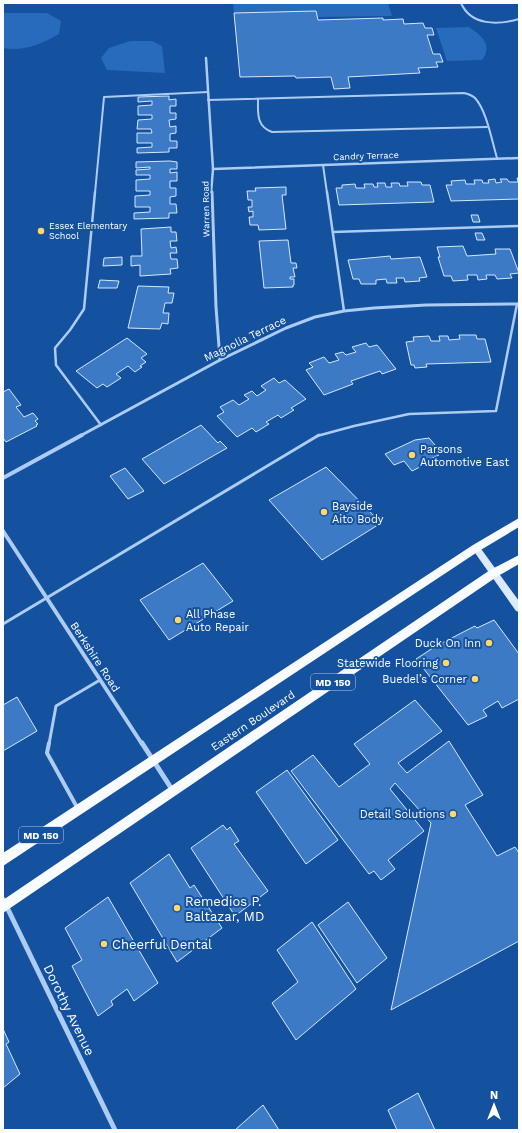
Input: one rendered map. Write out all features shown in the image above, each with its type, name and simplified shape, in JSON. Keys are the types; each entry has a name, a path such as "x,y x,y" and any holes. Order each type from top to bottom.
{"main road":[{"name":"Eastern Boulevard","path":"3,860 476,548 519,522"},
{"name":"Eastern Boulevard","path":"4,904 494,574 519,559"}],"street":[{"name":"Warren Road","path":"206,58 213,169 212,200 216,307 220,360"},
{"name":"Candry Terrace","path":"213,169 519,158"},
{"name":"Magnolia Terrace","path":"3,478 220,360 286,328 315,317 344,311 426,305 518,304"},
{"name":"Berkshire Road","path":"3,531 173,791"},
{"path":"476,548 519,608"},
{"name":"Dorothy Avenue","path":"4,904 114,1130"}],"lane":[{"path":"461,3 462,8 466,13 479,20 500,23 519,19"},
{"path":"101,425 56,365 55,348 70,330 84,309 104,97 208,92"},
{"path":"208,100 442,93 467,94 475,98 481,110 497,158"},
{"path":"258,99 260,125 264,130 272,132 487,126"},
{"path":"323,165 344,311"},
{"path":"333,232 519,226"},
{"path":"3,624 319,435 409,414 496,411 518,304"},
{"path":"78,810 47,753 56,706 100,680"}],"shaded area":[{"path":"233,3 388,3 392,16 317,17 316,11 234,13"},
{"path":"3,13 47,13 61,21 59,34 46,41 25,48 3,48"},
{"path":"469,27 482,37 486,45 485,55 482,60 447,61 436,28"},
{"path":"130,41 152,41 162,46 165,73 107,70 101,58 109,48"}],"building":[{"path":"316,11 318,20 383,18 383,20 403,19 404,24 423,23 425,28 432,28 434,35 427,35 433,54 440,54 443,62 436,62 438,67 418,68 420,73 348,77 350,88 334,89 331,77 240,77 234,13"},
{"path":"169,96 169,100 176,99 176,106 170,106 170,113 176,113 176,119 169,120 170,127 176,126 176,133 170,134 170,141 177,141 177,148 169,148 169,152 137,153 137,148 152,147 152,143 137,143 137,133 152,133 151,129 137,129 138,120 152,119 152,115 138,115 138,106 152,105 152,101 138,102 138,97"},
{"path":"136,162 177,162 177,169 170,169 170,173 177,172 177,181 170,181 170,188 176,188 176,196 170,197 170,204 176,204 177,213 169,213 169,218 134,219 134,213 150,212 150,207 135,207 135,196 150,195 150,191 136,191 136,180 150,179 150,175 136,175 136,170 150,169 150,167 136,168"},
{"path":"517,178 519,178 519,199 451,201 446,185 452,185 451,181 465,180 466,184 475,184 474,180 482,180 483,183 489,183 488,180 495,179 496,183 502,182 500,179 507,179 509,182 518,182"},
{"path":"407,182 421,182 422,185 430,185 434,202 339,205 336,188 342,188 342,185 355,184 356,188 365,188 364,184 373,184 374,187 378,187 377,183 385,183 386,187 392,187 391,183 399,183 400,186 408,186"},
{"path":"286,187 286,195 282,195 286,229 259,230 258,225 250,225 249,217 253,217 253,211 249,212 248,207 252,207 252,200 248,200 247,191 256,191 255,188"},
{"path":"471,215 478,215 480,222 473,222"},
{"path":"171,227 171,232 176,232 177,241 170,241 171,248 176,247 177,253 170,253 171,259 177,259 178,268 170,269 171,274 140,276 140,265 131,266 131,256 142,256 141,229"},
{"path":"475,233 482,233 485,240 477,240"},
{"path":"288,240 291,263 296,263 297,268 293,268 295,277 290,277 290,279 294,279 293,287 264,288 259,241"},
{"path":"463,246 467,256 496,254 495,249 510,249 519,273 510,274 512,278 497,279 495,275 486,275 487,279 478,280 477,275 467,275 468,280 453,281 451,276 444,276 438,257 440,257 437,247"},
{"path":"390,256 391,259 420,257 427,277 419,278 420,281 405,282 404,278 396,278 397,283 387,283 386,279 376,280 376,284 361,284 359,279 353,279 348,260"},
{"path":"122,257 122,265 103,266 104,258"},
{"path":"100,280 119,281 117,288 98,288"},
{"path":"138,286 169,287 168,293 174,293 172,303 165,303 163,313 169,313 168,324 162,323 160,329 128,328"},
{"path":"459,335 476,335 477,339 485,339 491,362 426,364 427,367 415,368 414,365 411,365 406,342 414,341 413,337 429,336 431,341 440,341 439,336 448,336 449,340 460,339"},
{"path":"127,338 147,354 141,358 146,362 135,372 128,366 116,374 121,378 107,387 103,384 97,388 76,371"},
{"path":"366,343 369,347 377,345 396,369 382,374 380,371 351,381 353,384 324,395 306,370 313,367 309,363 324,357 329,363 339,360 335,354 343,352 346,355 356,352 352,347"},
{"path":"274,378 279,383 285,380 306,399 291,408 294,410 281,418 278,415 266,422 269,424 256,432 252,428 237,437 217,416 224,412 220,407 233,400 239,405 249,399 244,395 252,391 257,396 266,390 261,386"},
{"path":"9,389 21,405 16,407 24,417 33,413 38,419 35,421 38,424 36,425 37,426 6,442 3,438 3,392"},
{"path":"201,425 218,443 220,441 227,448 164,484 142,459"},
{"name":"Parsons Automotive East","path":"429,438 435,445 431,447 439,455 424,462 426,464 412,471 404,461 394,465 385,454 415,440"},
{"name":"Bayside Aito Body","path":"326,467 381,523 322,560 269,500"},
{"path":"125,468 144,491 128,499 110,476"},
{"name":"All Phase Auto Repair","path":"203,563 233,601 169,640 140,600"},
{"name":"Buedel’s Corner","path":"494,620 519,654 519,699 502,708 498,701 483,710 487,716 468,725 416,659 436,646 475,626 477,628"},
{"path":"17,697 37,731 3,751 3,705"},
{"path":"415,700 442,731 398,763 407,773 449,741 483,795 465,805 497,856 515,847 519,853 519,941 391,1010 431,823 395,783 390,789 424,831 388,860 395,869 381,880 374,871 369,874 291,771 313,755 339,787 370,764 354,744"},
{"path":"287,770 338,840 306,864 256,792"},
{"path":"223,825 227,830 230,827 239,841 234,844 268,891 235,916 191,848"},
{"name":"Remedios P. Baltazar, MD","path":"169,854 190,888 194,885 222,928 177,962 130,883"},
{"name":"Cheerful Dental","path":"108,897 158,983 134,1001 127,989 111,1001 113,1005 98,1016 72,966 82,960 65,928"},
{"path":"348,902 387,958 357,983 318,925"},
{"path":"312,922 356,989 296,1040 272,1003 298,982 277,950"},
{"path":"3,1029 9,1042 6,1044 20,1074 3,1088"},
{"path":"418,1093 435,1130 397,1130 388,1110"},
{"path":"263,1105 279,1130 235,1130"}],"place":[{"name":"Essex Elementary School","path":"41,231"},
{"name":"Parsons Automotive East","path":"412,455"},
{"name":"Bayside Aito Body","path":"324,512"},
{"name":"All Phase Auto Repair","path":"178,620"},
{"name":"Duck On Inn","path":"489,643"},
{"name":"Statewide Flooring","path":"446,663"},
{"name":"Buedel’s Corner","path":"475,679"},
{"name":"Detail Solutions","path":"453,814"},
{"name":"Remedios P. Baltazar, MD","path":"177,908"},
{"name":"Cheerful Dental","path":"104,944"}]}
